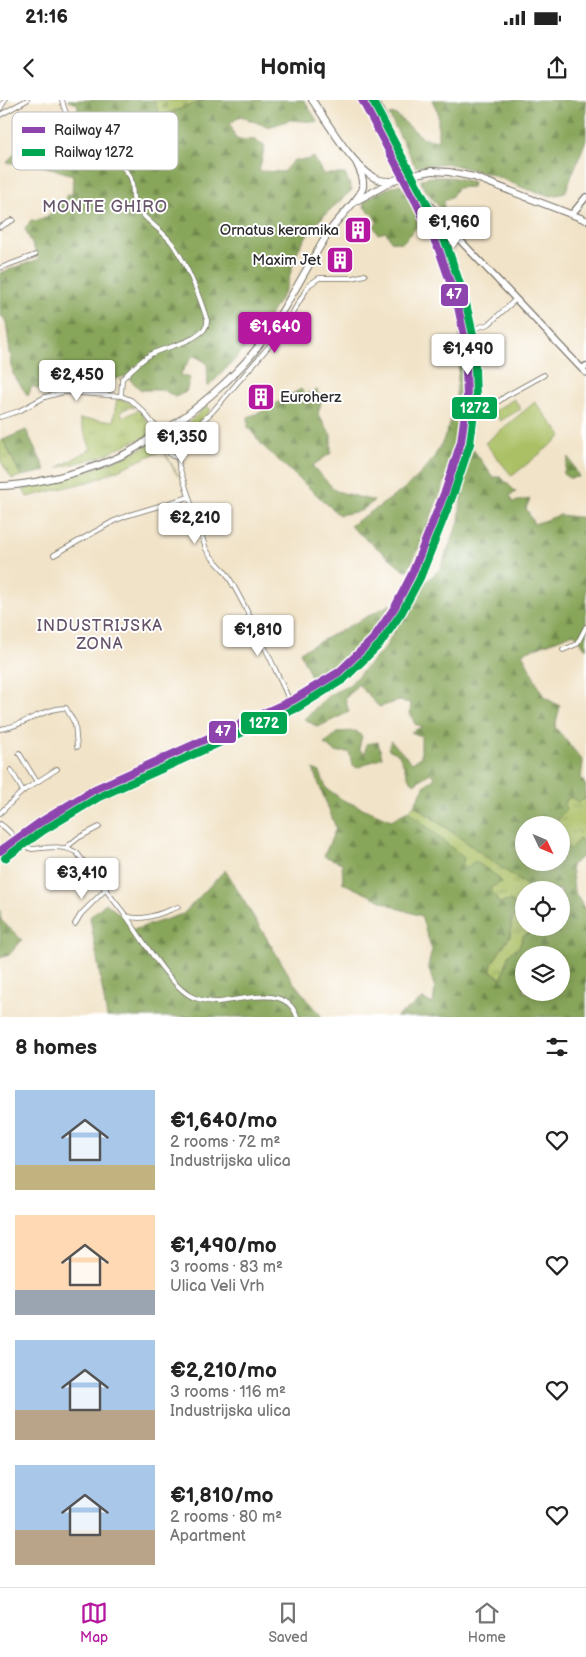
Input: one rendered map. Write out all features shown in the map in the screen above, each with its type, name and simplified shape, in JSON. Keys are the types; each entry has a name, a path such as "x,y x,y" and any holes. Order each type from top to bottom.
{"main road":[{"path":"312,100 356,162 374,178 378,186 373,191"},
{"path":"375,100 425,200 439,218 585,370"},
{"path":"356,162 366,190 373,191"},
{"path":"350,207 373,191 393,181 412,174 432,171 474,176 586,220"},
{"path":"0,486 29,484 76,472 107,461 140,445 210,396 228,380 264,339 330,231 361,193 366,178 393,181"},
{"path":"572,214 586,197"},
{"path":"140,445 158,440 154,437 161,430"}],"street":[{"path":"0,109 5,100"},
{"path":"0,115 27,100"},
{"path":"62,100 66,112"},
{"path":"121,396 122,379 136,366 151,355 185,342 205,330 208,325 190,274 180,255 163,232 136,207 133,200 132,179 125,170"},
{"path":"0,227 13,220"},
{"path":"0,268 35,255"},
{"path":"172,456 175,457 194,429 213,411 270,345 313,281 319,278 352,278 365,275"},
{"path":"473,329 489,324 516,299"},
{"path":"472,323 478,372 473,428"},
{"path":"476,410 486,409 544,375"},
{"path":"0,418 19,411 45,397 64,392 121,396 131,400 140,407 161,430 170,445 178,453 179,466 206,549 213,560 226,572 288,697"},
{"path":"158,440 164,444 179,466"},
{"path":"54,555 114,520 189,497"},
{"path":"563,650 577,644 586,628"},
{"path":"0,729 9,728 45,712 66,708 75,724 77,747"},
{"path":"19,753 37,782"},
{"path":"10,770 23,791"},
{"path":"0,813 23,791 58,770"},
{"path":"0,824 27,848 32,850 67,847 78,853 175,984 194,998 216,1002 250,997 274,997 288,1002 297,1017"},
{"path":"67,847 78,838 98,827"},
{"path":"75,924 81,914 106,889"},
{"path":"126,916 133,919 146,918 178,907"}],"green space":[{"path":"154,100 159,112 78,112 78,104 68,101"},
{"path":"154,100 205,100 171,112 158,112"},
{"path":"205,100 304,100 318,122 290,120 268,127 240,116 230,124 236,139 255,140 265,146 259,171 283,172 294,160 307,160 314,157 323,174 345,174 352,190 312,229 299,249 286,288 275,307 249,343 208,387 207,363 193,355 180,375 190,378 186,392 175,397 164,390 141,390 126,376 72,390 64,389 47,394 32,386 28,396 13,374 6,322 0,315 0,273 39,259 25,229 31,220 45,218 58,200 65,200 67,194 72,195 73,175 56,170 178,170 178,112 172,112"},
{"path":"432,100 586,100 586,140 565,193 552,196 526,189 493,175 446,163 416,167 389,115 395,114 423,138 438,141 438,112"},
{"path":"12,156 12,163 7,163"},
{"path":"451,177 473,182 472,187 457,188 452,196 444,201 443,212 422,185 421,179"},
{"path":"400,184 417,220 415,229 402,243 391,241 386,232 378,234 374,226 377,222 373,215 364,207 364,201 377,193"},
{"path":"460,334 464,358 463,415 455,456 407,572 350,526 415,479 423,471 443,441 454,407 457,389"},
{"path":"301,389 305,395 317,390 321,402 318,414 331,435 331,453 312,466 336,491 374,501 361,511 339,515 264,447 248,427 248,417 261,412"},
{"path":"117,399 130,403 135,407 121,411 123,417 139,410 152,428 152,431 146,437 101,457 57,468 91,449 79,419 113,421"},
{"path":"514,399 521,409 500,421 494,411"},
{"path":"535,402 562,436 512,476 485,443"},
{"path":"207,406 211,410 189,432 182,443 174,444 170,437 172,433 188,423"},
{"path":"26,430 46,471 21,476 3,440"},
{"path":"3,440 21,476 12,479 0,460 0,441"},
{"path":"155,442 160,444 178,476 164,452 161,451 95,480 27,497 23,489 58,481 91,470"},
{"path":"470,445 493,477 501,477 516,492 510,495 513,502 530,499 526,508 534,524 560,515 586,518 586,649 574,633 522,653 544,697 560,706 555,727 583,761 581,778 586,786 585,799 578,802 570,797 564,802 566,810 560,816 515,816 515,871 570,871 570,849 579,839 586,844 584,854 571,865 574,891 586,911 586,1017 396,1017 423,999 433,1004 435,988 428,966 432,950 421,916 397,908 343,883 342,863 324,856 336,828 313,769 320,772 326,788 343,800 391,820 408,811 464,858 462,865 466,868 475,861 498,877 501,882 490,888 499,903 510,901 515,905 515,916 512,918 510,936 492,963 491,971 502,979 509,954 515,950 515,1001 570,1001 570,946 520,946 523,936 570,936 570,881 520,881 414,805 425,785 435,778 430,773 414,784 409,779 399,754 388,749 391,741 412,763 421,757 421,736 411,732 422,727 415,724 410,713 411,703 399,701 379,707 358,684 345,699 349,712 318,727 304,719 329,695 349,685 385,648 417,590 440,569 459,521 462,486"},
{"path":"569,457 579,477 569,478 563,474"},
{"path":"391,604 375,629 358,649 339,667 314,683 300,652"},
{"path":"356,731 362,736 359,749 365,754 366,744 378,742 382,757 357,768 352,764 349,752 336,752 324,744 338,732"},
{"path":"571,797 585,799 586,797 586,844 579,840 570,849 570,816 559,816 564,802"},
{"path":"414,805 520,881 515,881 515,905 510,901 499,904 490,888 466,868 408,811"},
{"path":"225,870 294,983 322,1017 107,1017 90,917 106,903 124,918 133,930 183,914"},
{"path":"0,910 1,920 22,940 9,955 0,958"},
{"path":"515,916 515,936 523,936 520,946 515,946 515,950 509,954 502,979 491,971 492,963 510,936 512,918"}],"rail line":[{"name":"47","path":"0,851 39,823 95,789 293,700 339,672 373,639 395,607 412,574 446,489 461,442 467,397 465,340 457,302 439,250 362,100"},
{"name":"1272","path":"5,858 44,830 99,797 297,708 344,679 380,644 402,612 420,578 454,492 470,444 476,397 474,339 465,299 447,246 372,100"}],"place":[{"name":"Ornatus keramika","path":"358,230"},
{"name":"Maxim Jet","path":"340,260"},
{"name":"Euroherz","path":"261,397"}],"district":[{"name":"MONTE GHIRO","path":"105,207"},
{"name":"INDUSTRIJSKA ZONA","path":"100,635"}]}
